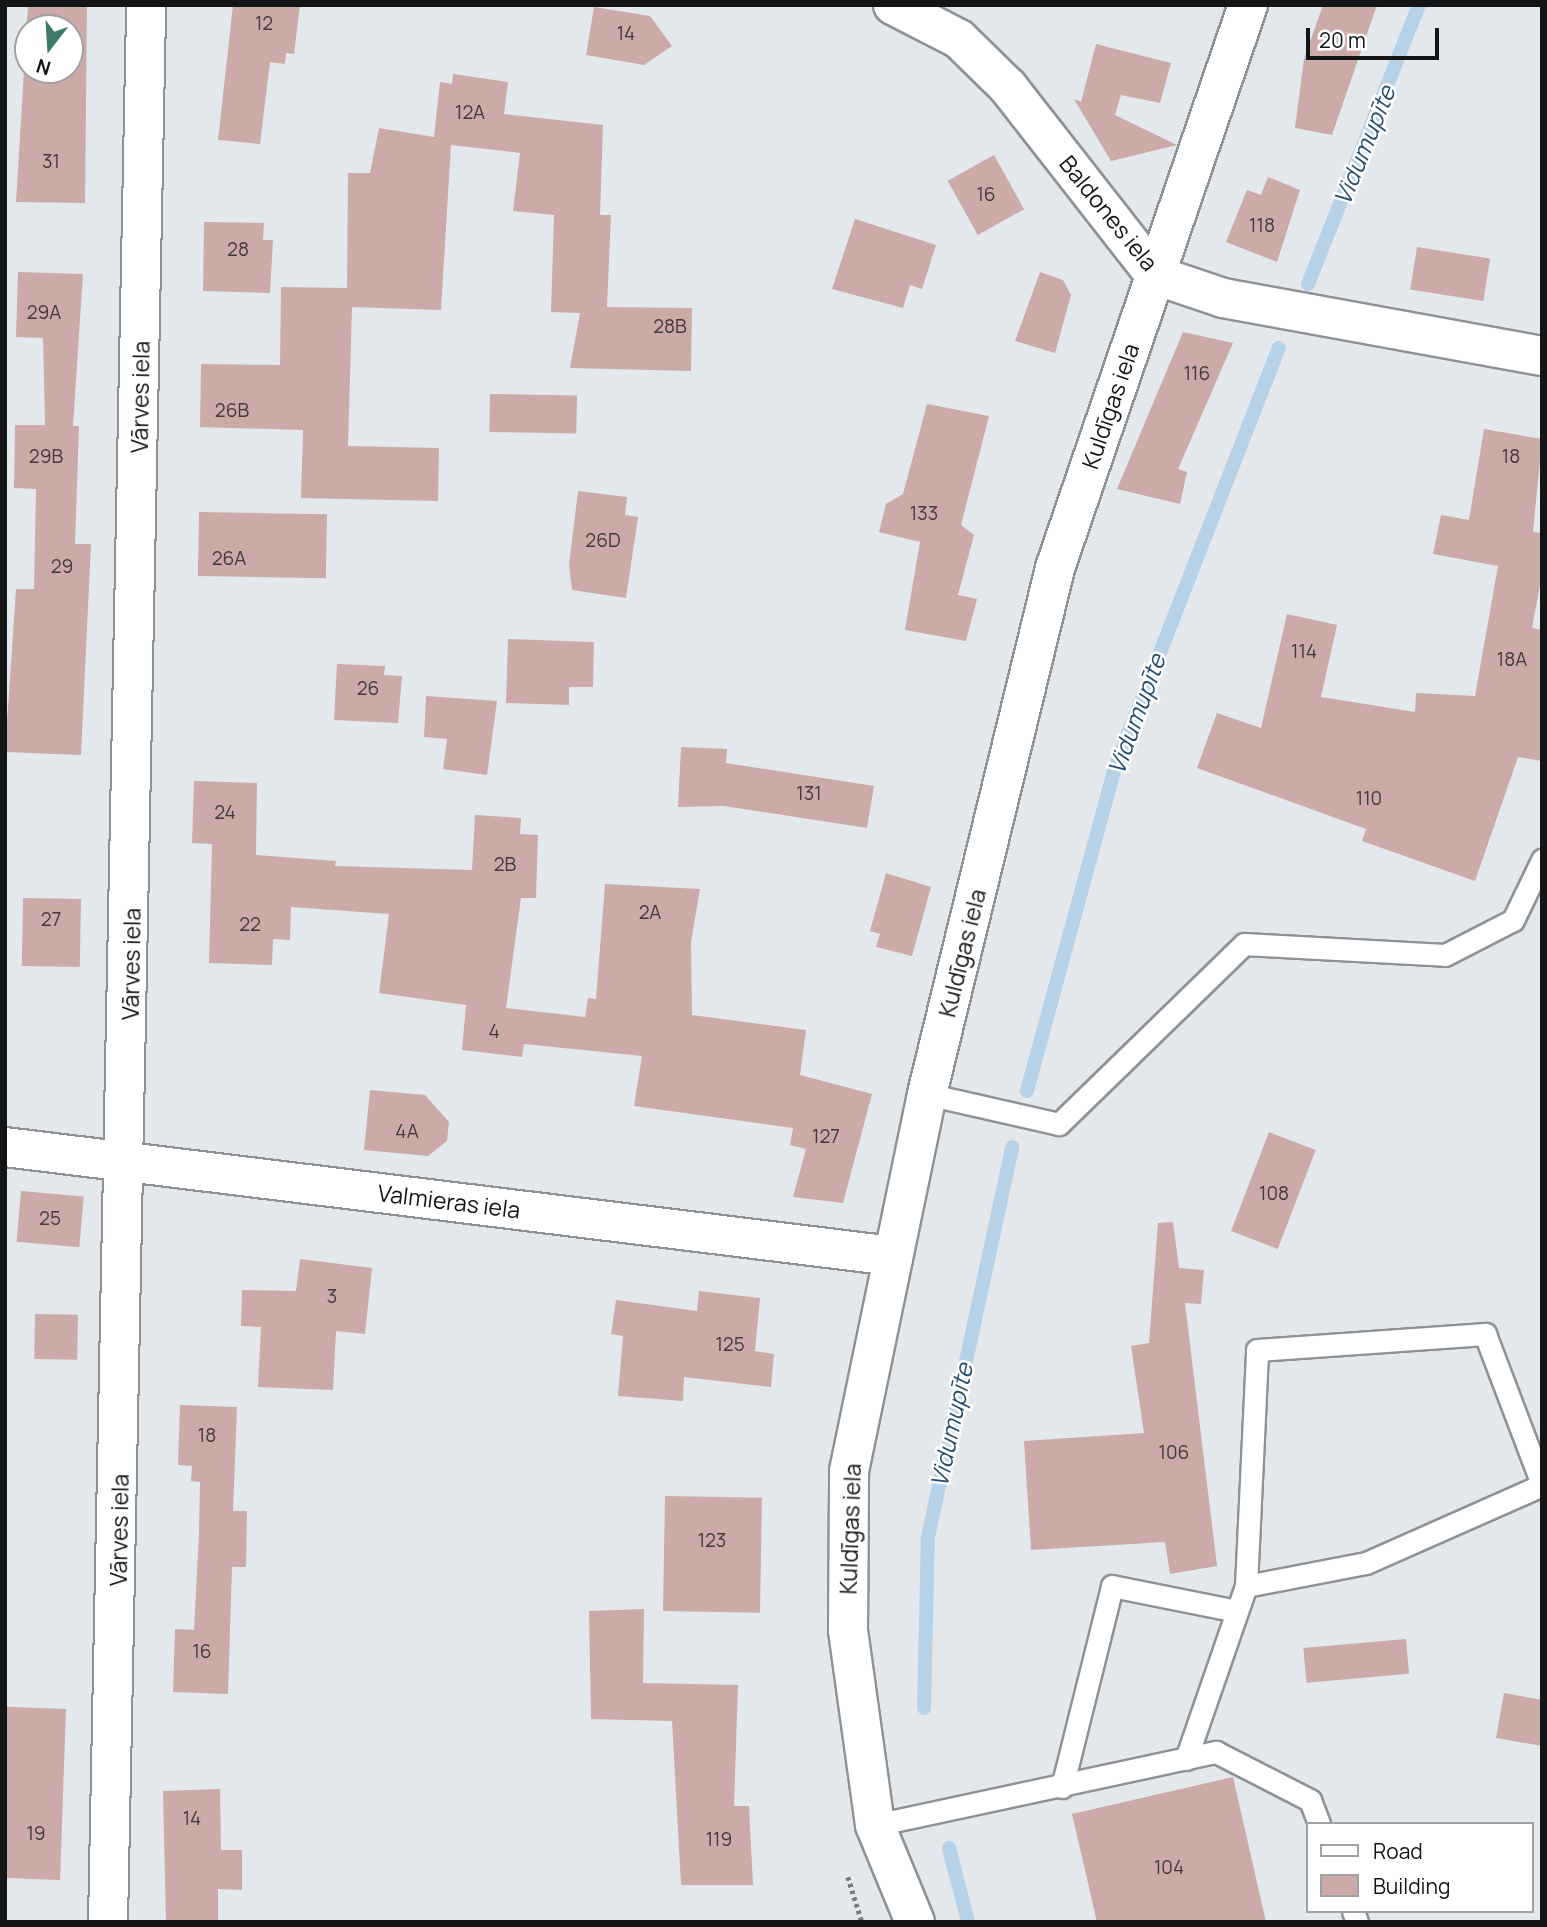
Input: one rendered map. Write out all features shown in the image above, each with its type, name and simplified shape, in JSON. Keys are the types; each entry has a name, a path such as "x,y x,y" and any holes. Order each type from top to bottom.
{"street":[{"name":"Vārves iela","path":"108,1922 128,1161 146,5"},
{"name":"Baldones iela","path":"893,5 961,22 1155,275 1223,298 1542,356"},
{"name":"Kuldīgas iela","path":"915,1922 875,1825 848,1630 849,1471 928,1094 1055,568 1248,5"},
{"name":"Valmieras iela","path":"5,1147 892,1256"}],"lane":[{"path":"928,1094 1059,1124 1244,944 1445,955 1513,920 1542,860"},
{"path":"1186,1759 1246,1586 1257,1350 1485,1334 1542,1485 1366,1563 1246,1586"},
{"path":"1062,1787 1112,1586 1237,1611"},
{"path":"875,1825 1216,1752 1310,1800 1318,1822"}],"building":[{"path":"28,5 87,5 85,203 16,202 23,84 84,84 84,14 27,14"},
{"path":"233,5 300,5 294,54 286,53 285,64 270,62 260,144 218,140"},
{"path":"1323,5 1377,5 1332,135 1295,128 1304,59"},
{"path":"594,7 650,16 672,46 644,65 586,55"},
{"path":"1096,44 1171,63 1160,103 1121,95 1115,115 1177,145 1111,161 1074,99 1081,102"},
{"path":"453,74 508,82 504,114 603,125 600,215 611,215 607,307 692,308 691,371 570,368 580,313 551,312 554,215 513,211 520,153 451,145 441,310 352,307 348,446 439,448 438,501 301,498 303,430 200,427 201,364 280,365 281,287 347,288 348,173 370,173 379,128 434,137 440,82 452,84"},
{"path":"994,155 1024,209 978,235 948,181"},
{"path":"1268,177 1300,190 1277,262 1226,242 1247,190 1261,195"},
{"path":"855,219 936,245 922,289 910,285 903,308 832,289"},
{"path":"204,222 264,223 263,240 273,240 270,293 203,291"},
{"path":"1417,247 1490,259 1483,301 1410,289"},
{"path":"18,272 83,274 73,426 79,426 75,544 91,544 81,755 5,752 16,589 34,589 36,489 14,488 15,425 45,425 43,338 16,337"},
{"path":"1040,272 1063,280 1071,295 1055,353 1015,341"},
{"path":"1183,332 1233,343 1178,469 1187,472 1180,504 1117,489"},
{"path":"490,394 577,396 576,434 489,432"},
{"path":"927,404 989,416 961,525 974,535 958,595 977,599 966,641 905,630 920,542 879,532 886,504 903,494"},
{"path":"1484,429 1542,439 1533,532 1542,533 1542,574 1532,628 1542,630 1542,761 1518,757 1475,881 1362,841 1366,829 1197,768 1217,713 1261,728 1287,614 1337,625 1321,697 1415,712 1416,693 1475,696 1498,566 1433,554 1441,515 1469,520"},
{"path":"578,491 627,497 625,515 638,517 626,598 572,590 569,565"},
{"path":"199,512 327,514 326,578 198,576"},
{"path":"508,639 594,642 593,687 569,687 569,705 506,703"},
{"path":"337,664 385,666 384,675 402,676 398,723 334,720"},
{"path":"426,696 497,701 487,775 443,769 447,739 424,737"},
{"path":"681,747 727,749 726,763 874,786 867,828 724,806 678,807"},
{"path":"194,781 257,783 256,855 336,861 335,866 472,870 475,815 521,818 520,834 538,835 536,898 521,898 506,1008 585,1017 588,998 596,999 605,884 700,889 691,942 692,1015 806,1030 800,1075 872,1094 843,1203 793,1197 806,1149 790,1145 793,1128 634,1106 642,1056 524,1044 522,1057 462,1050 466,1005 379,993 389,914 291,907 290,940 273,939 272,965 209,963 212,844 192,843"},
{"path":"886,873 931,887 912,956 876,947 880,934 870,931"},
{"path":"23,898 81,899 80,967 22,966"},
{"path":"370,1090 425,1095 449,1122 447,1141 428,1156 364,1150"},
{"path":"1269,1132 1316,1150 1278,1249 1231,1231"},
{"path":"21,1191 84,1196 79,1247 17,1242"},
{"path":"1173,1222 1179,1268 1204,1270 1201,1304 1185,1303 1217,1566 1170,1574 1165,1542 1031,1550 1024,1441 1144,1433 1131,1346 1149,1343 1158,1223"},
{"path":"300,1259 372,1268 365,1334 336,1331 333,1390 258,1387 261,1327 241,1326 242,1290 296,1291"},
{"path":"699,1291 760,1298 755,1351 774,1354 771,1387 684,1377 683,1401 618,1396 623,1336 611,1334 616,1300 697,1311"},
{"path":"35,1314 78,1315 77,1360 34,1359"},
{"path":"180,1405 237,1407 233,1511 247,1511 246,1567 232,1567 228,1694 173,1692 175,1629 194,1630 199,1533 200,1482 191,1481 192,1466 178,1465"},
{"path":"665,1496 762,1498 760,1613 663,1611"},
{"path":"644,1609 643,1683 738,1685 734,1806 749,1806 753,1885 681,1885 672,1721 591,1719 589,1611"},
{"path":"1406,1639 1409,1674 1306,1683 1303,1648"},
{"path":"1504,1693 1542,1700 1542,1746 1496,1738"},
{"path":"5,1707 66,1709 60,1880 5,1878"},
{"path":"1233,1777 1266,1922 1097,1922 1072,1814"},
{"path":"220,1789 221,1850 242,1850 242,1890 218,1889 218,1922 166,1922 163,1791"}],"waterway":[{"name":"Vidumupīte","path":"1308,284 1419,5"},
{"name":"Vidumupīte","path":"1027,1091 1115,768 1279,348"},
{"name":"Vidumupīte","path":"924,1708 928,1537 1012,1147"},
{"name":"Vidumupīte","path":"949,1848 968,1922"}]}
